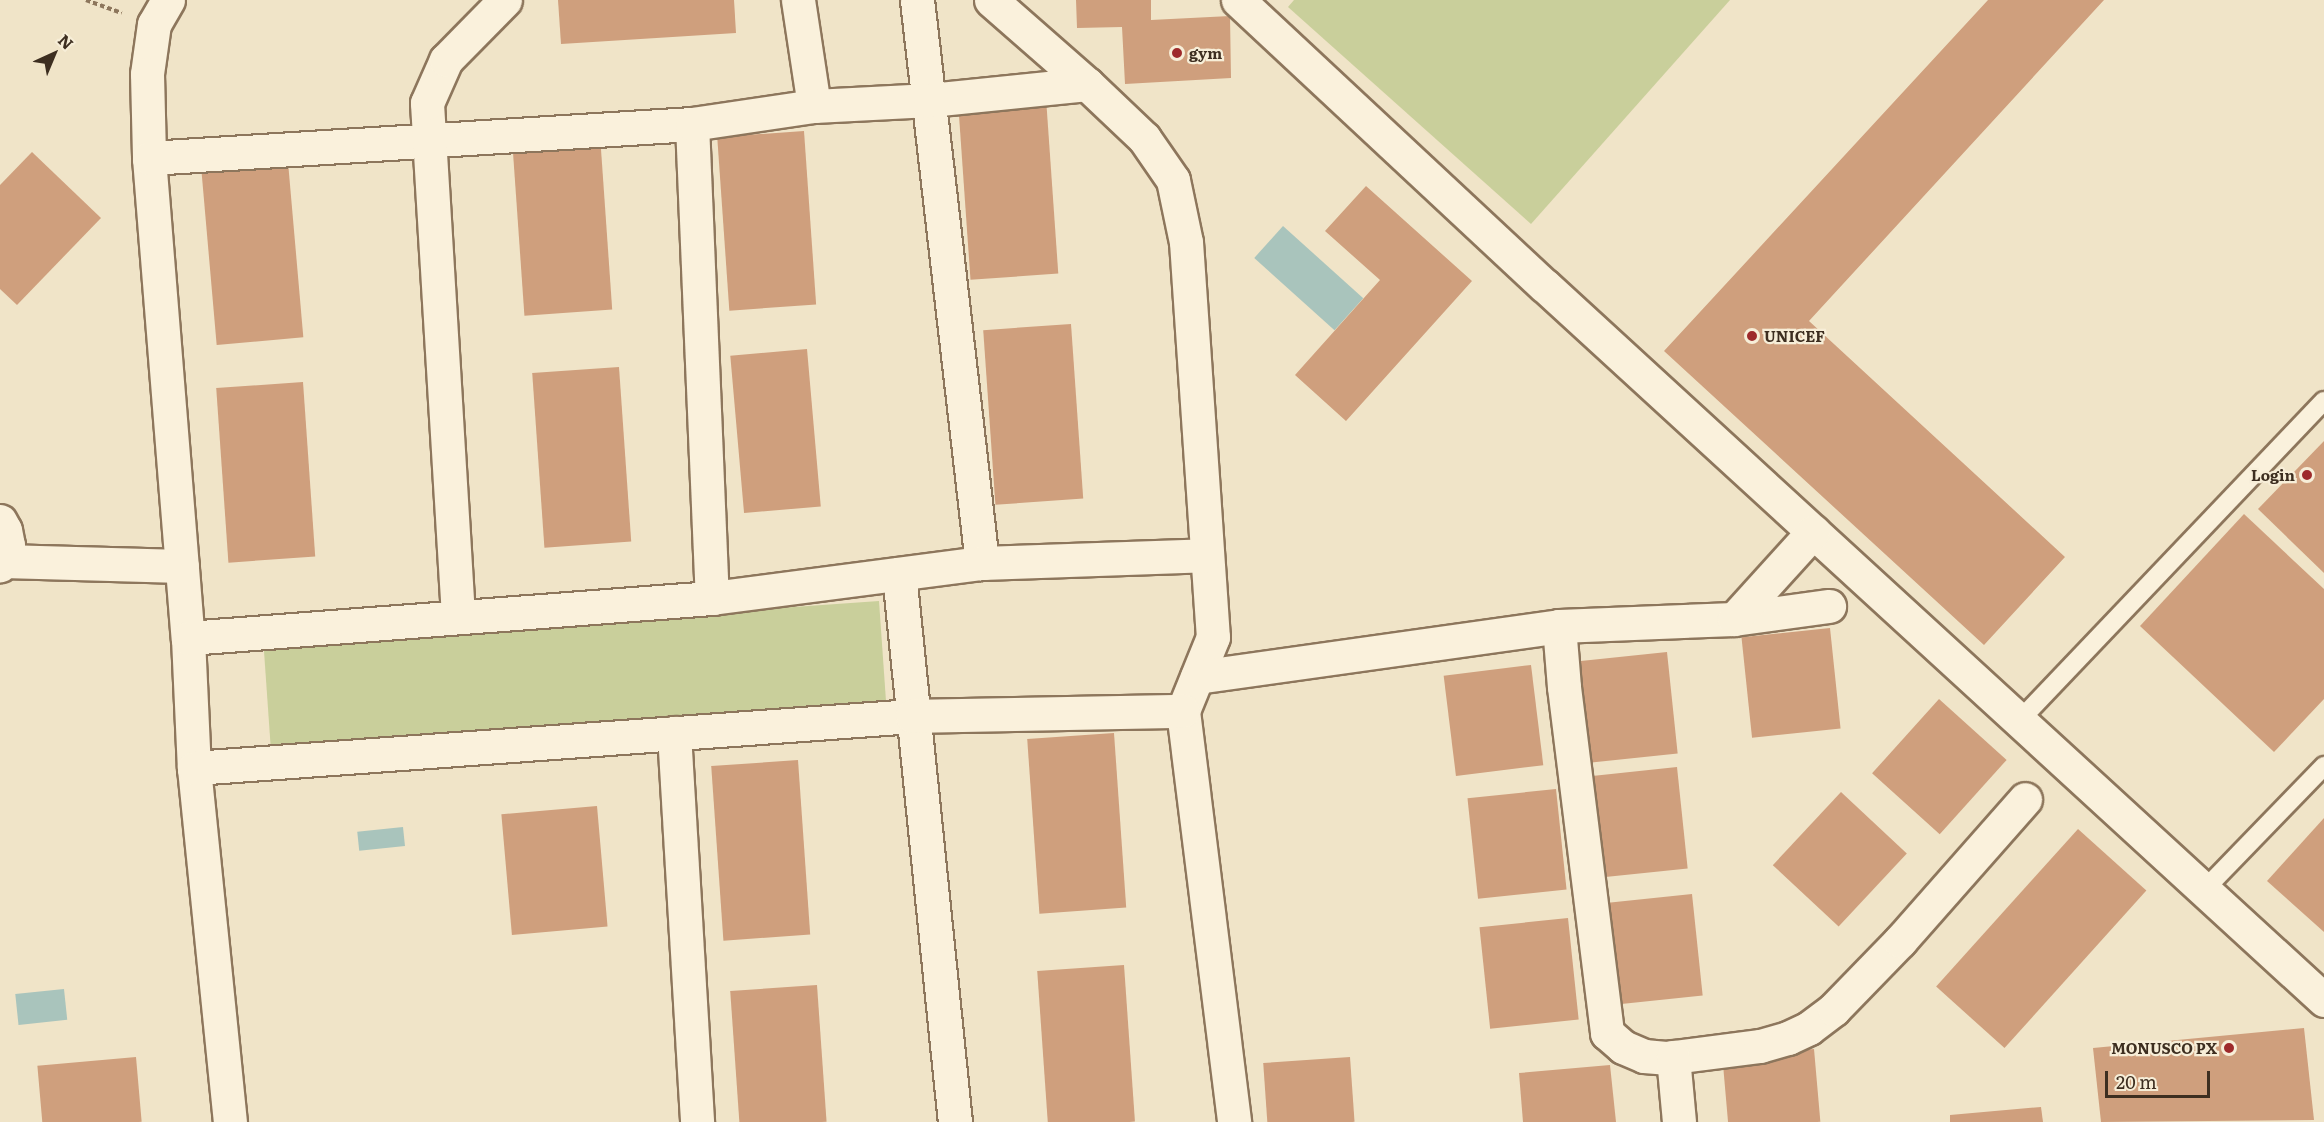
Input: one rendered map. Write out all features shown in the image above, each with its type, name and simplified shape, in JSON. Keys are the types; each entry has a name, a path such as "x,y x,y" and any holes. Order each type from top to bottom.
{"street":[{"path":"168,0 153,24 147,74 149,158 188,638 194,768 230,1122"},
{"path":"458,616 427,103 446,60 505,0"},
{"path":"798,0 814,106"},
{"path":"917,0 982,563"},
{"path":"991,0 1087,84 1144,138 1173,180 1186,242 1213,637 1183,711 1234,1122"},
{"path":"1238,0 1813,532 2324,1000"},
{"path":"149,158 692,124 814,106 930,100 1087,84"},
{"path":"692,124 712,598"},
{"path":"0,521 5,530 8,545 2,563 182,567"},
{"path":"1734,619 1813,532"},
{"path":"188,638 712,598 982,563 1206,555"},
{"path":"899,574 955,1122"},
{"path":"1197,677 1559,626 1734,619 1829,606"},
{"path":"1559,626 1564,687 1607,1033 1623,1047 1644,1056 1673,1058 1760,1046 1788,1038 1809,1028 1834,1009 1900,941 2025,799"},
{"path":"194,768 912,717 1183,711"},
{"path":"674,733 697,1122"},
{"path":"1673,1058 1679,1122"}],"lane":[{"path":"2019,721 2324,401"},
{"path":"2204,890 2324,766"}],"green space":[{"path":"1294,0 1730,0 1531,224 1288,7"},
{"path":"879,601 886,703 271,746 264,644"}],"water":[{"path":"1283,226 1363,298 1334,330 1254,258"},
{"path":"403,827 405,846 359,851 357,832"},
{"path":"64,989 67,1020 19,1025 15,994"}],"building":[{"path":"558,0 734,0 736,33 561,44"},
{"name":"gym","path":"1076,0 1151,0 1151,20 1230,16 1231,78 1125,84 1122,27 1077,28"},
{"name":"UNICEF","path":"1988,0 2104,0 1809,321 2065,557 1984,645 1664,351"},
{"path":"1046,98 1058,274 970,280 958,104"},
{"path":"804,131 816,305 729,311 717,137"},
{"path":"600,135 612,310 524,316 512,141"},
{"path":"32,152 101,218 17,305 0,289 0,185"},
{"path":"288,162 303,337 217,345 201,170"},
{"path":"1366,186 1472,281 1346,421 1295,375 1380,280 1325,231"},
{"path":"1071,324 1083,499 995,505 983,330"},
{"path":"807,349 821,506 744,513 730,356"},
{"path":"619,367 631,542 544,548 532,373"},
{"path":"303,382 315,557 228,563 216,388"},
{"name":"Login","path":"2324,441 2324,573 2258,509"},
{"path":"2244,514 2324,589 2324,699 2274,752 2140,626"},
{"path":"1830,628 1841,728 1752,738 1741,637"},
{"path":"1667,652 1678,753 1589,763 1578,661"},
{"path":"1531,665 1543,765 1456,776 1444,676"},
{"path":"1939,699 2007,760 1940,834 1872,773"},
{"path":"1114,733 1126,908 1039,914 1027,739"},
{"path":"798,760 810,935 723,941 711,766"},
{"path":"1677,767 1688,868 1598,878 1587,776"},
{"path":"1556,789 1567,889 1478,899 1467,798"},
{"path":"1841,792 1907,853 1839,927 1773,865"},
{"path":"597,806 608,927 512,935 501,814"},
{"path":"2324,818 2324,932 2267,881"},
{"path":"2078,829 2146,891 2005,1048 1936,987"},
{"path":"1692,894 1703,995 1614,1005 1603,903"},
{"path":"1568,918 1579,1019 1490,1029 1479,927"},
{"path":"1124,965 1135,1122 1048,1122 1037,971"},
{"path":"817,985 827,1122 739,1122 730,991"},
{"path":"2304,1028 2314,1120 2101,1122 2093,1048"},
{"path":"1814,1049 1820,1122 1728,1122 1722,1057"},
{"path":"136,1057 142,1122 42,1122 37,1066"},
{"path":"1350,1057 1355,1122 1267,1122 1263,1063"},
{"path":"1610,1065 1616,1122 1523,1122 1519,1073"},
{"path":"2041,1107 2043,1122 1950,1122 1950,1115"}],"place":[{"name":"gym","path":"1177,53"},
{"name":"UNICEF","path":"1752,336"},
{"name":"Login","path":"2307,475"},
{"name":"MONUSCO PX","path":"2229,1048"}]}
